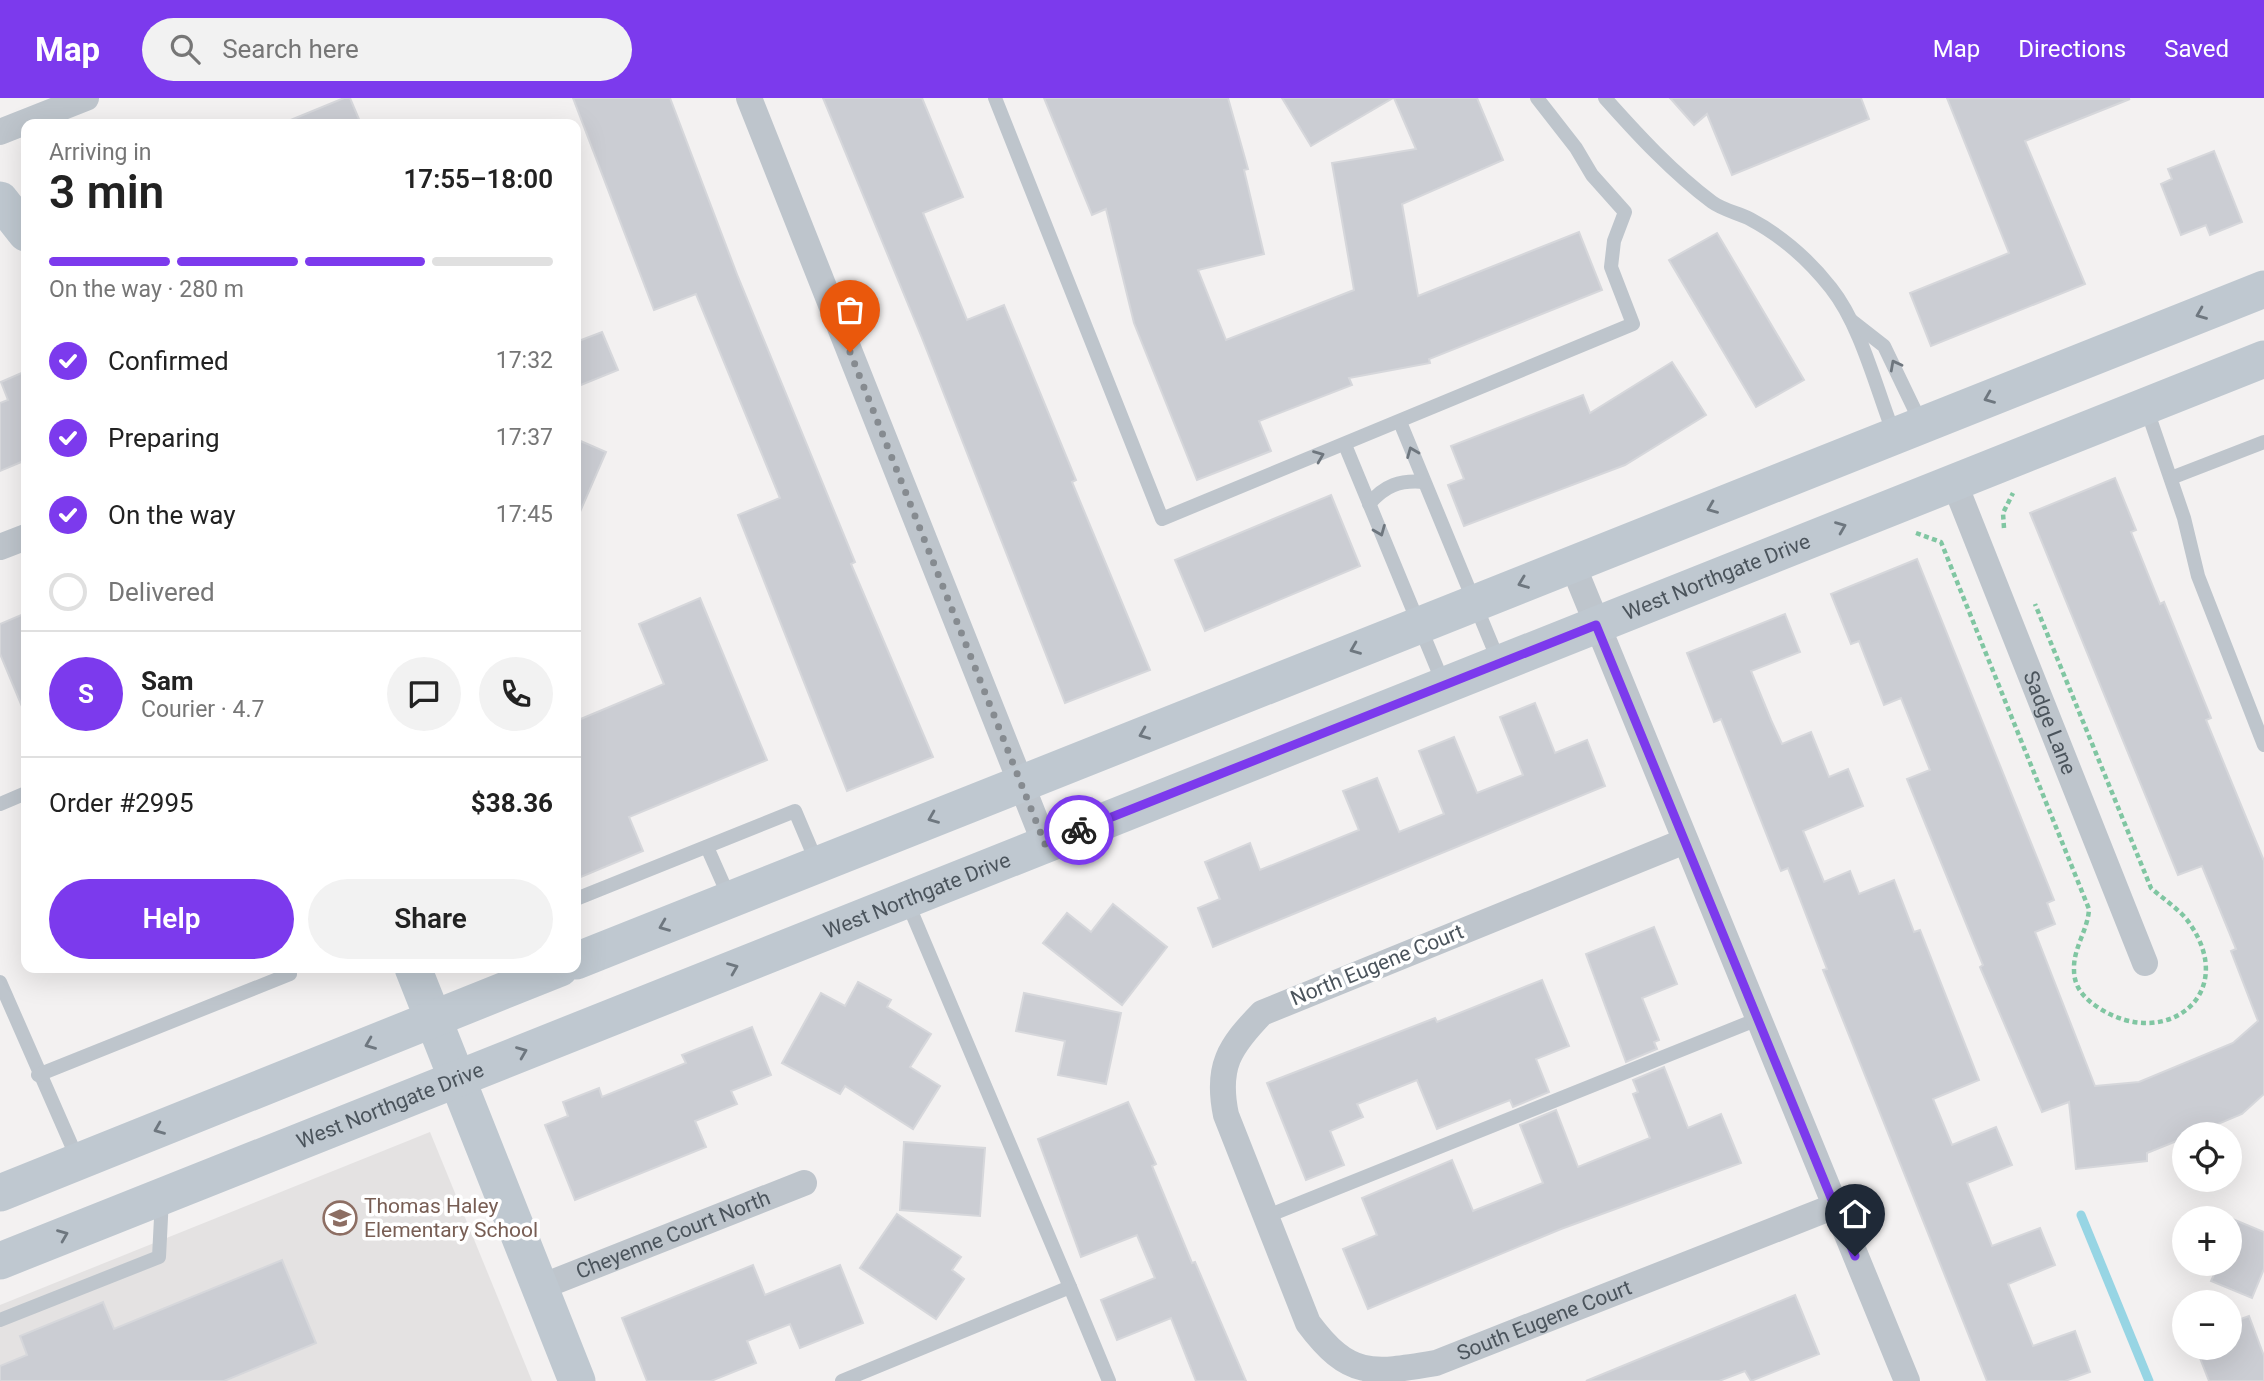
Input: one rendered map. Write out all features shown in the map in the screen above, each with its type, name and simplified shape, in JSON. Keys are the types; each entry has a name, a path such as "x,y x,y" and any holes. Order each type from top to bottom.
{"main road":[{"path":"0,200 21,227"},
{"path":"581,959 2264,289"},
{"name":"West Northgate Drive","path":"0,1261 2264,359"},
{"path":"415,973 578,1381"},
{"path":"0,1193 546,973"}],"street":[{"path":"33,119 86,98"},
{"path":"749,98 1045,844"},
{"path":"0,132 21,124"},
{"name":"Sadge Lane","path":"1954,482 2145,963"},
{"path":"0,547 21,539"},
{"path":"1572,564 1906,1381"},
{"name":"North Eugene Court","path":"1262,1209 1226,1115 1222,1093 1225,1062 1237,1038 1262,1013 1685,841"},
{"name":"Cheyenne Court North","path":"541,1287 804,1183"},
{"name":"South Eugene Court","path":"1262,1209 1308,1323 1330,1352 1351,1365 1392,1371 1436,1363 1835,1206"}],"lane":[{"path":"995,98 1162,519 1633,324 1611,267 1614,241 1625,212 1592,175 1576,148 1537,98"},
{"path":"1605,98 1652,150 1714,204 1751,219 1805,259 1833,290 1908,430"},
{"path":"1851,320 1884,346 1908,430"},
{"path":"2145,406 2171,478 2198,576 2264,745"},
{"path":"1400,422 1499,663"},
{"path":"2171,478 2264,442"},
{"path":"1345,445 1444,685"},
{"path":"1369,504 1379,492 1393,484 1424,482"},
{"path":"0,803 21,795"},
{"path":"581,898 795,811 818,863"},
{"path":"707,847 730,899"},
{"path":"906,899 1109,1381"},
{"path":"38,1074 290,973"},
{"path":"0,982 38,1074 79,1161"},
{"path":"1262,1209 1758,1020"},
{"path":"0,1320 159,1257 162,1196"},
{"path":"842,1381 1070,1287"}],"shaded area":[{"name":"Thomas Haley Elementary School","path":"430,1132 532,1381 0,1381 0,1305"}],"building":[{"path":"350,98 359,119 293,119"},
{"path":"573,98 670,98 738,277 855,562 851,564 933,757 847,791 738,515 780,498 696,294 654,310"},
{"path":"823,98 922,98 963,197 923,213 967,320 1004,305 1076,480 1072,482 1150,670 1065,703 922,338"},
{"path":"1044,98 1228,98 1248,169 1244,170 1264,254 1198,270 1226,340 1354,290 1332,163 1416,149 1394,98 1477,98 1503,160 1402,204 1418,296 1579,232 1602,290 1429,359 1430,363 1349,378 1352,385 1259,421 1271,451 1197,480 1134,323 1106,209 1092,215"},
{"path":"1282,98 1393,98 1311,146"},
{"path":"1670,98 1861,98 1869,119 1732,175 1707,114 1694,125"},
{"path":"1947,98 2130,99 2025,141 2085,284 1931,346 1910,293 2009,253"},
{"path":"2214,151 2242,222 2210,235 2206,225 2181,235 2161,184 2172,179 2168,169"},
{"path":"1717,233 1804,380 1756,407 1669,260"},
{"path":"602,332 618,370 581,385 581,340"},
{"path":"1672,362 1706,415 1625,465 1464,526 1448,485 1464,479 1451,446 1583,395 1590,413"},
{"path":"21,373 21,462 0,471 0,403 8,400 1,382"},
{"path":"581,441 606,452 581,510"},
{"path":"2115,478 2136,530 2131,532 2160,604 2164,602 2211,718 2206,720 2264,861 2264,1094 2242,1114 2223,1122 2172,1122 2172,1143 2147,1153 2147,1161 2076,1169 2069,1102 2042,1112 1980,967 1983,965 1907,779 1930,770 1901,698 1884,705 1859,641 1851,644 1831,594 1917,559 2054,900 2047,903 2055,924 2035,932 2095,1086 2139,1082 2233,1043 2258,1021 2231,951 2236,949 2202,866 2178,875 2030,513"},
{"path":"1331,495 1360,566 1205,631 1175,560"},
{"path":"700,598 767,760 629,817 643,851 581,877 581,719 664,684 639,624"},
{"path":"1785,614 1800,652 1751,671 1782,744 1811,732 1829,777 1848,769 1863,806 1803,831 1824,882 1850,871 1859,894 1894,880 1914,932 1920,930 1979,1080 1933,1099 1952,1145 1996,1127 2012,1165 1967,1183 1992,1246 2040,1228 2055,1265 2008,1284 2033,1346 2075,1331 2090,1372 2065,1381 1987,1381 1823,970 1827,969 1788,868 1781,871 1721,719 1714,722 1687,653"},
{"path":"21,615 21,704 0,654 0,624"},
{"path":"1535,703 1555,753 1587,740 1605,786 1213,947 1198,908 1220,899 1205,862 1250,843 1260,870 1359,830 1343,791 1377,778 1399,832 1444,814 1419,751 1454,737 1477,793 1523,775 1500,717"},
{"path":"1113,904 1167,947 1122,1005 1043,943 1067,913 1091,932"},
{"path":"1654,927 1677,984 1642,998 1659,1040 1654,1042 1657,1049 1626,1062 1586,954"},
{"path":"1542,980 1569,1046 1536,1059 1549,1092 1513,1107 1510,1100 1437,1129 1417,1080 1357,1104 1363,1117 1330,1131 1344,1165 1306,1180 1267,1083 1435,1018 1437,1022"},
{"path":"858,982 891,1000 887,1007 931,1034 910,1067 940,1086 913,1129 845,1086 840,1094 782,1063 821,993 845,1006"},
{"path":"1024,993 1121,1013 1106,1084 1058,1075 1065,1041 1016,1031"},
{"path":"752,1027 771,1075 731,1091 737,1104 695,1121 706,1147 575,1200 545,1125 568,1116 563,1102 599,1088 602,1097 686,1063 682,1055"},
{"path":"1664,1067 1688,1128 1721,1114 1741,1163 1561,1229 1368,1309 1343,1249 1377,1235 1362,1198 1452,1160 1473,1211 1543,1183 1520,1125 1556,1110 1578,1167 1650,1138 1633,1094 1638,1092 1633,1080"},
{"path":"1128,1102 1156,1164 1152,1166 1192,1263 1195,1262 1246,1381 1196,1381 1171,1318 1117,1340 1101,1300 1155,1278 1137,1235 1081,1257 1038,1139"},
{"path":"904,1142 985,1148 980,1216 900,1210"},
{"path":"897,1214 961,1257 952,1270 964,1279 936,1319 860,1268"},
{"path":"2242,1223 2264,1232 2264,1269 2252,1298 2242,1294 2242,1290 2233,1290 2211,1281 2213,1276 2242,1276"},
{"path":"282,1260 316,1343 224,1381 0,1381 0,1366 27,1355 20,1336 103,1302 114,1329"},
{"path":"753,1265 765,1295 840,1265 863,1323 800,1348 790,1324 747,1341 756,1363 711,1381 647,1381 622,1318"},
{"path":"1795,1295 1819,1354 1751,1381 1745,1371 1719,1381 1586,1381"},
{"path":"2249,1316 2264,1356 2264,1381 2209,1381 2201,1360 2242,1360 2242,1319"}],"waterway":[{"path":"2081,1215 2149,1381"}],"way so far":[{"path":"850,352 1045,844 1079,830"}],"place":[{"name":"Thomas Haley Elementary School","path":"340,1218"}],"route":[{"path":"1079,830 1596,625 1855,1256"}]}
